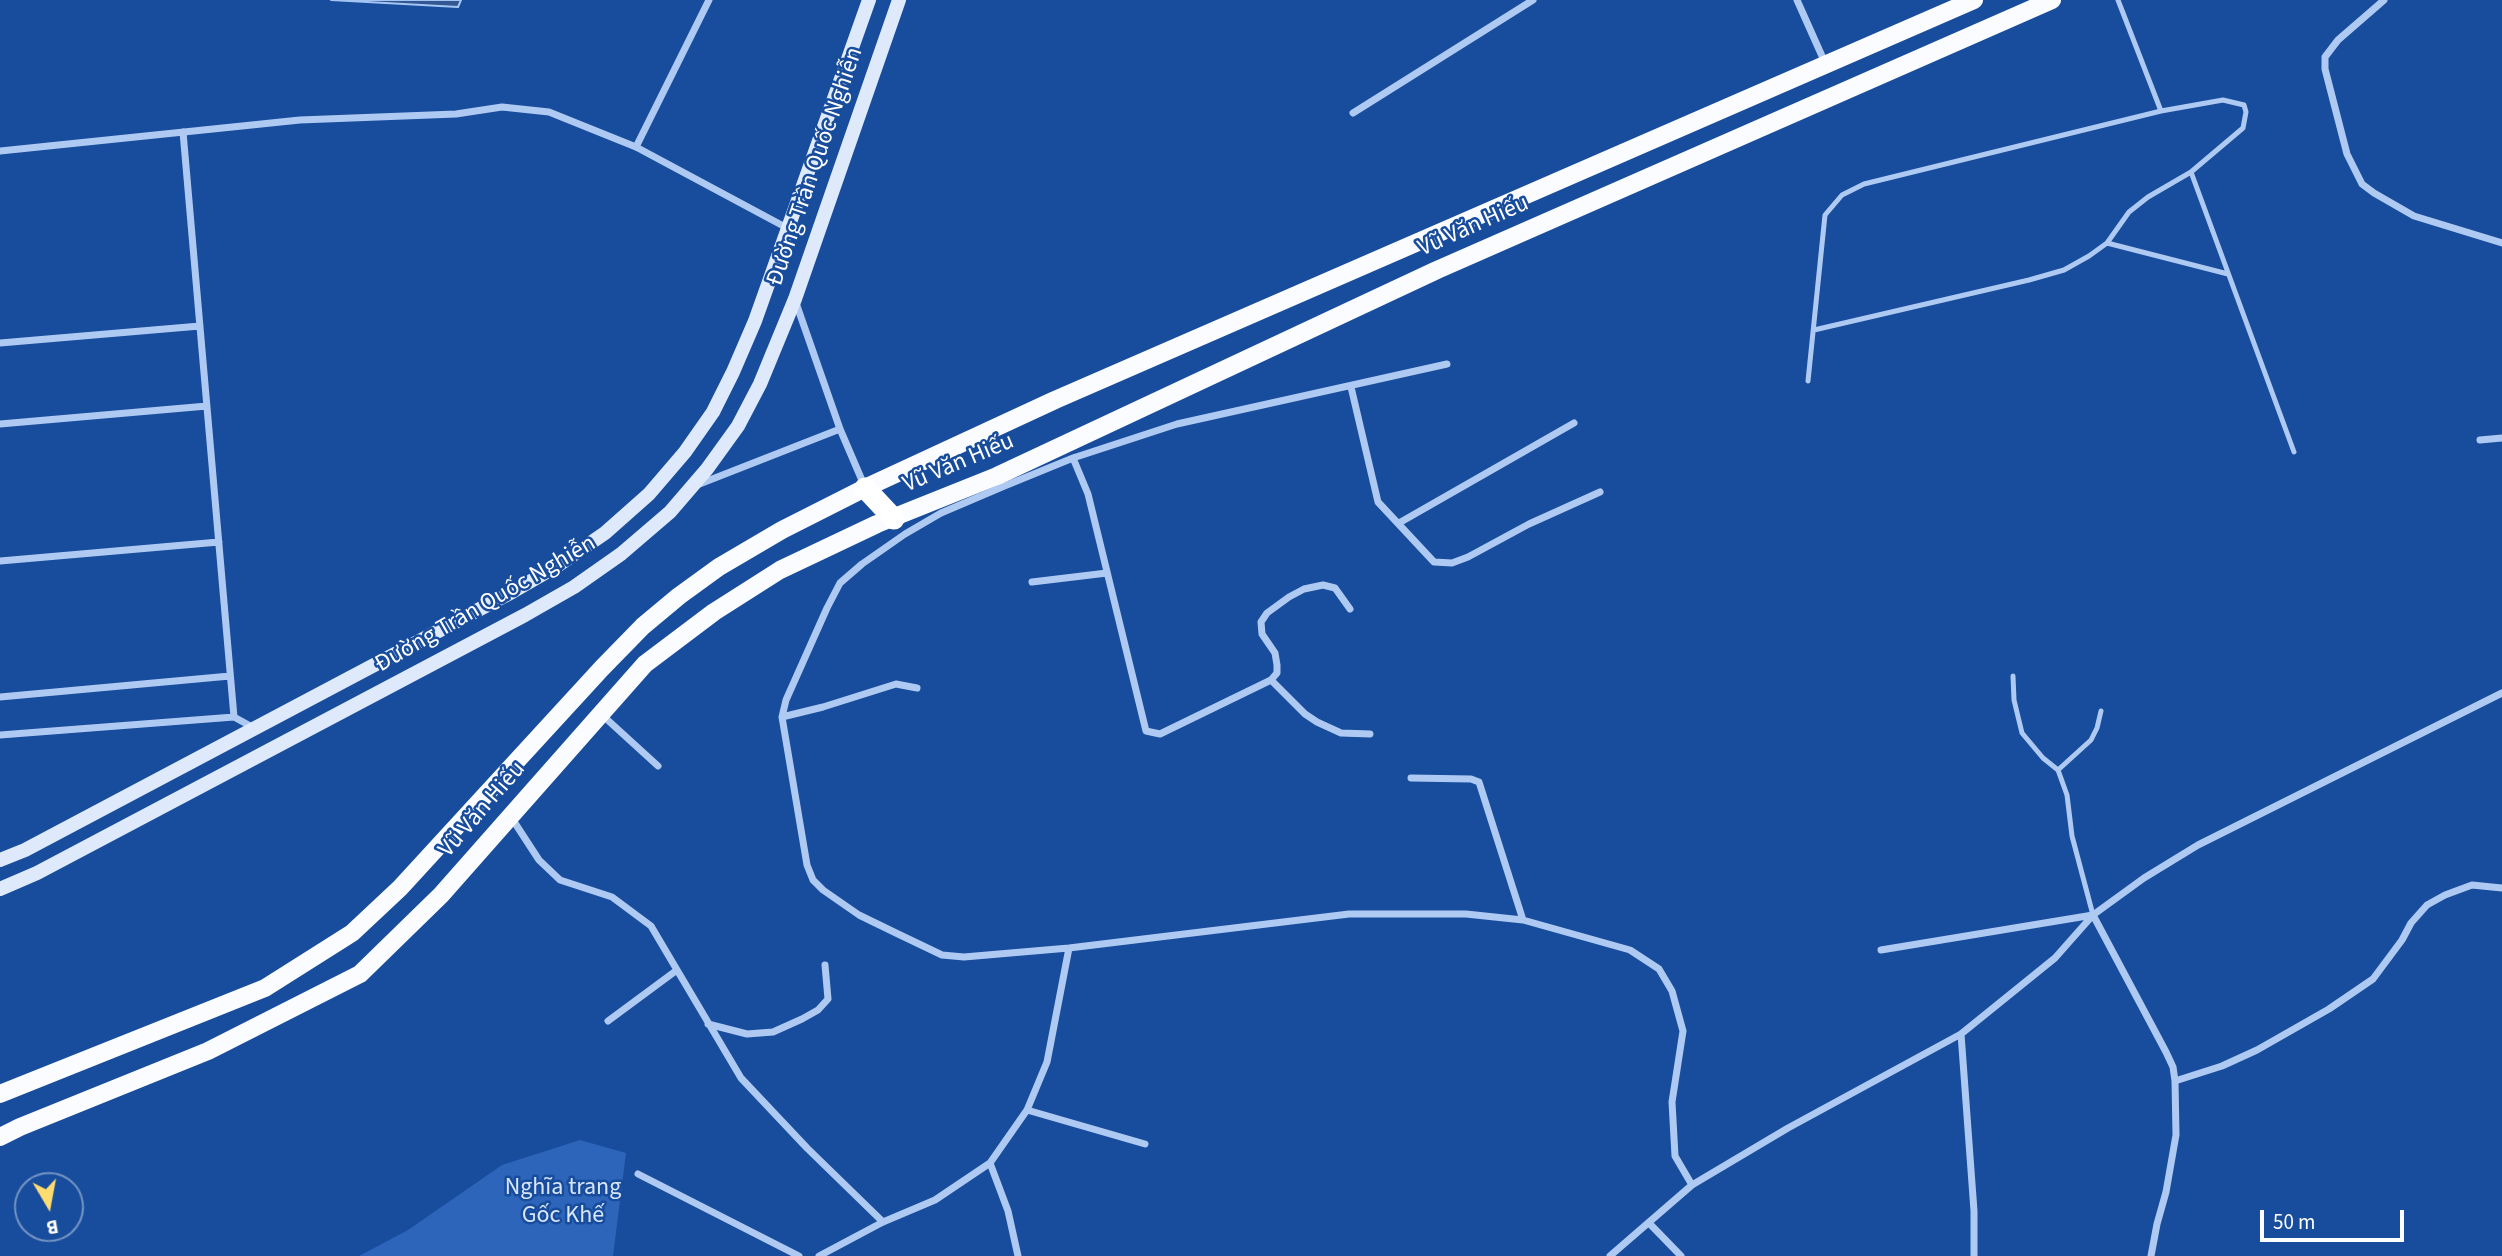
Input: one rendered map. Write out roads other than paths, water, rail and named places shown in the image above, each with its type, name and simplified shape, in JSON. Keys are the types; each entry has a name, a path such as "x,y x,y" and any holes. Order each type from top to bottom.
{"highway":[{"path":"865,488 894,519"}],"main road":[{"name":"Đường Trần Quốc Nghiễn","path":"0,860 37,844 512,592 557,566 605,533 649,494 685,452 713,412 755,321 869,0"},
{"name":"Đường Trần Quốc Nghiễn","path":"0,889 37,873 574,587 621,554 670,512 738,426 760,384 795,299 899,0"},
{"name":"Vũ Văn Hiếu","path":"0,1094 265,988 352,933 400,888 602,667 643,626 719,567 782,530 865,488 1068,394 1974,0"},
{"name":"Vũ Văn Hiếu","path":"0,1137 208,1051 360,974 441,895 645,664 714,612 780,570 877,524 999,482 1425,275 2052,0"},
{"path":"255,728 273,748"}],"street":[{"path":"636,147 709,0"},
{"path":"1353,113 1534,0"},
{"path":"1797,0 1826,66"},
{"path":"2384,0 2339,40 2325,57 2325,69 2347,153 2357,174 2362,184 2374,193 2414,216 2502,243"},
{"path":"0,151 300,120 456,114 502,107 549,112 636,147 789,229"},
{"path":"183,132 234,718"},
{"path":"795,299 840,429 865,488"},
{"path":"0,343 200,326"},
{"path":"1447,364 1177,424 999,482 940,513 862,564 841,583 827,608 796,677 782,717 807,865 813,880 823,890 859,915 942,955 985,956 1069,948 1349,914 1466,914 1523,920 1630,950 1659,969 1672,990 1683,1031 1672,1102 1675,1156 1692,1185"},
{"path":"1351,387 1378,502 1434,562 1452,563 1600,492"},
{"path":"0,424 207,406"},
{"path":"1399,523 1574,423"},
{"path":"691,488 840,429"},
{"path":"2480,440 2502,438"},
{"path":"1073,458 1088,494 1146,731 1160,734 1270,680 1277,673 1277,664 1275,653 1262,634 1261,622 1267,613 1289,597 1304,589 1323,585 1335,588 1350,609"},
{"path":"0,561 219,542"},
{"path":"1032,582 1107,573"},
{"path":"0,696 230,676"},
{"path":"1270,680 1317,722 1341,733 1370,734"},
{"path":"782,717 896,684 917,688"},
{"path":"1610,1256 1692,1185 1788,1128 1961,1034 2055,958 2092,915 2144,878 2198,845 2502,693"},
{"path":"601,714 657,766"},
{"path":"0,735 234,718 255,728"},
{"path":"1411,778 1471,779 1479,782 1523,920"},
{"path":"511,817 539,860 560,880 612,897 642,917 659,937 741,1078 807,1148 883,1222"},
{"path":"2175,1081 2222,1066 2257,1050 2329,1009 2373,979 2411,923 2427,905 2472,885 2502,888"},
{"path":"1881,950 2092,915"},
{"path":"2092,915 2173,1067 2176,1135 2151,1256"},
{"path":"819,1256 883,1222 935,1200 990,1163 1027,1110 1047,1062 1069,948"},
{"path":"708,1024 747,1034 773,1032 802,1019 818,1010 828,999 825,965"},
{"path":"608,1021 677,970"},
{"path":"1961,1034 1974,1211 1974,1256"},
{"path":"1027,1110 1145,1144"},
{"path":"990,1163 1008,1211 1018,1256"},
{"path":"638,1174 799,1256"},
{"path":"1649,1223 1681,1256"}],"lane":[{"path":"2118,0 2161,111"},
{"path":"1808,381 1825,215 1842,195 1864,184 2161,111 2223,100 2244,105 2246,113 2243,128 2191,173 2148,197 2129,212 2107,243 2064,270 1814,330"},
{"path":"2191,173 2294,452"},
{"path":"2107,243 2228,274"},
{"path":"2013,676 2014,700 2022,733 2043,758 2058,770 2067,796 2072,836 2092,915"},
{"path":"2058,770 2091,740 2101,711"}],"park label":[{"name":"Nghĩa trang Gốc Khế","path":"563,1203"}]}
